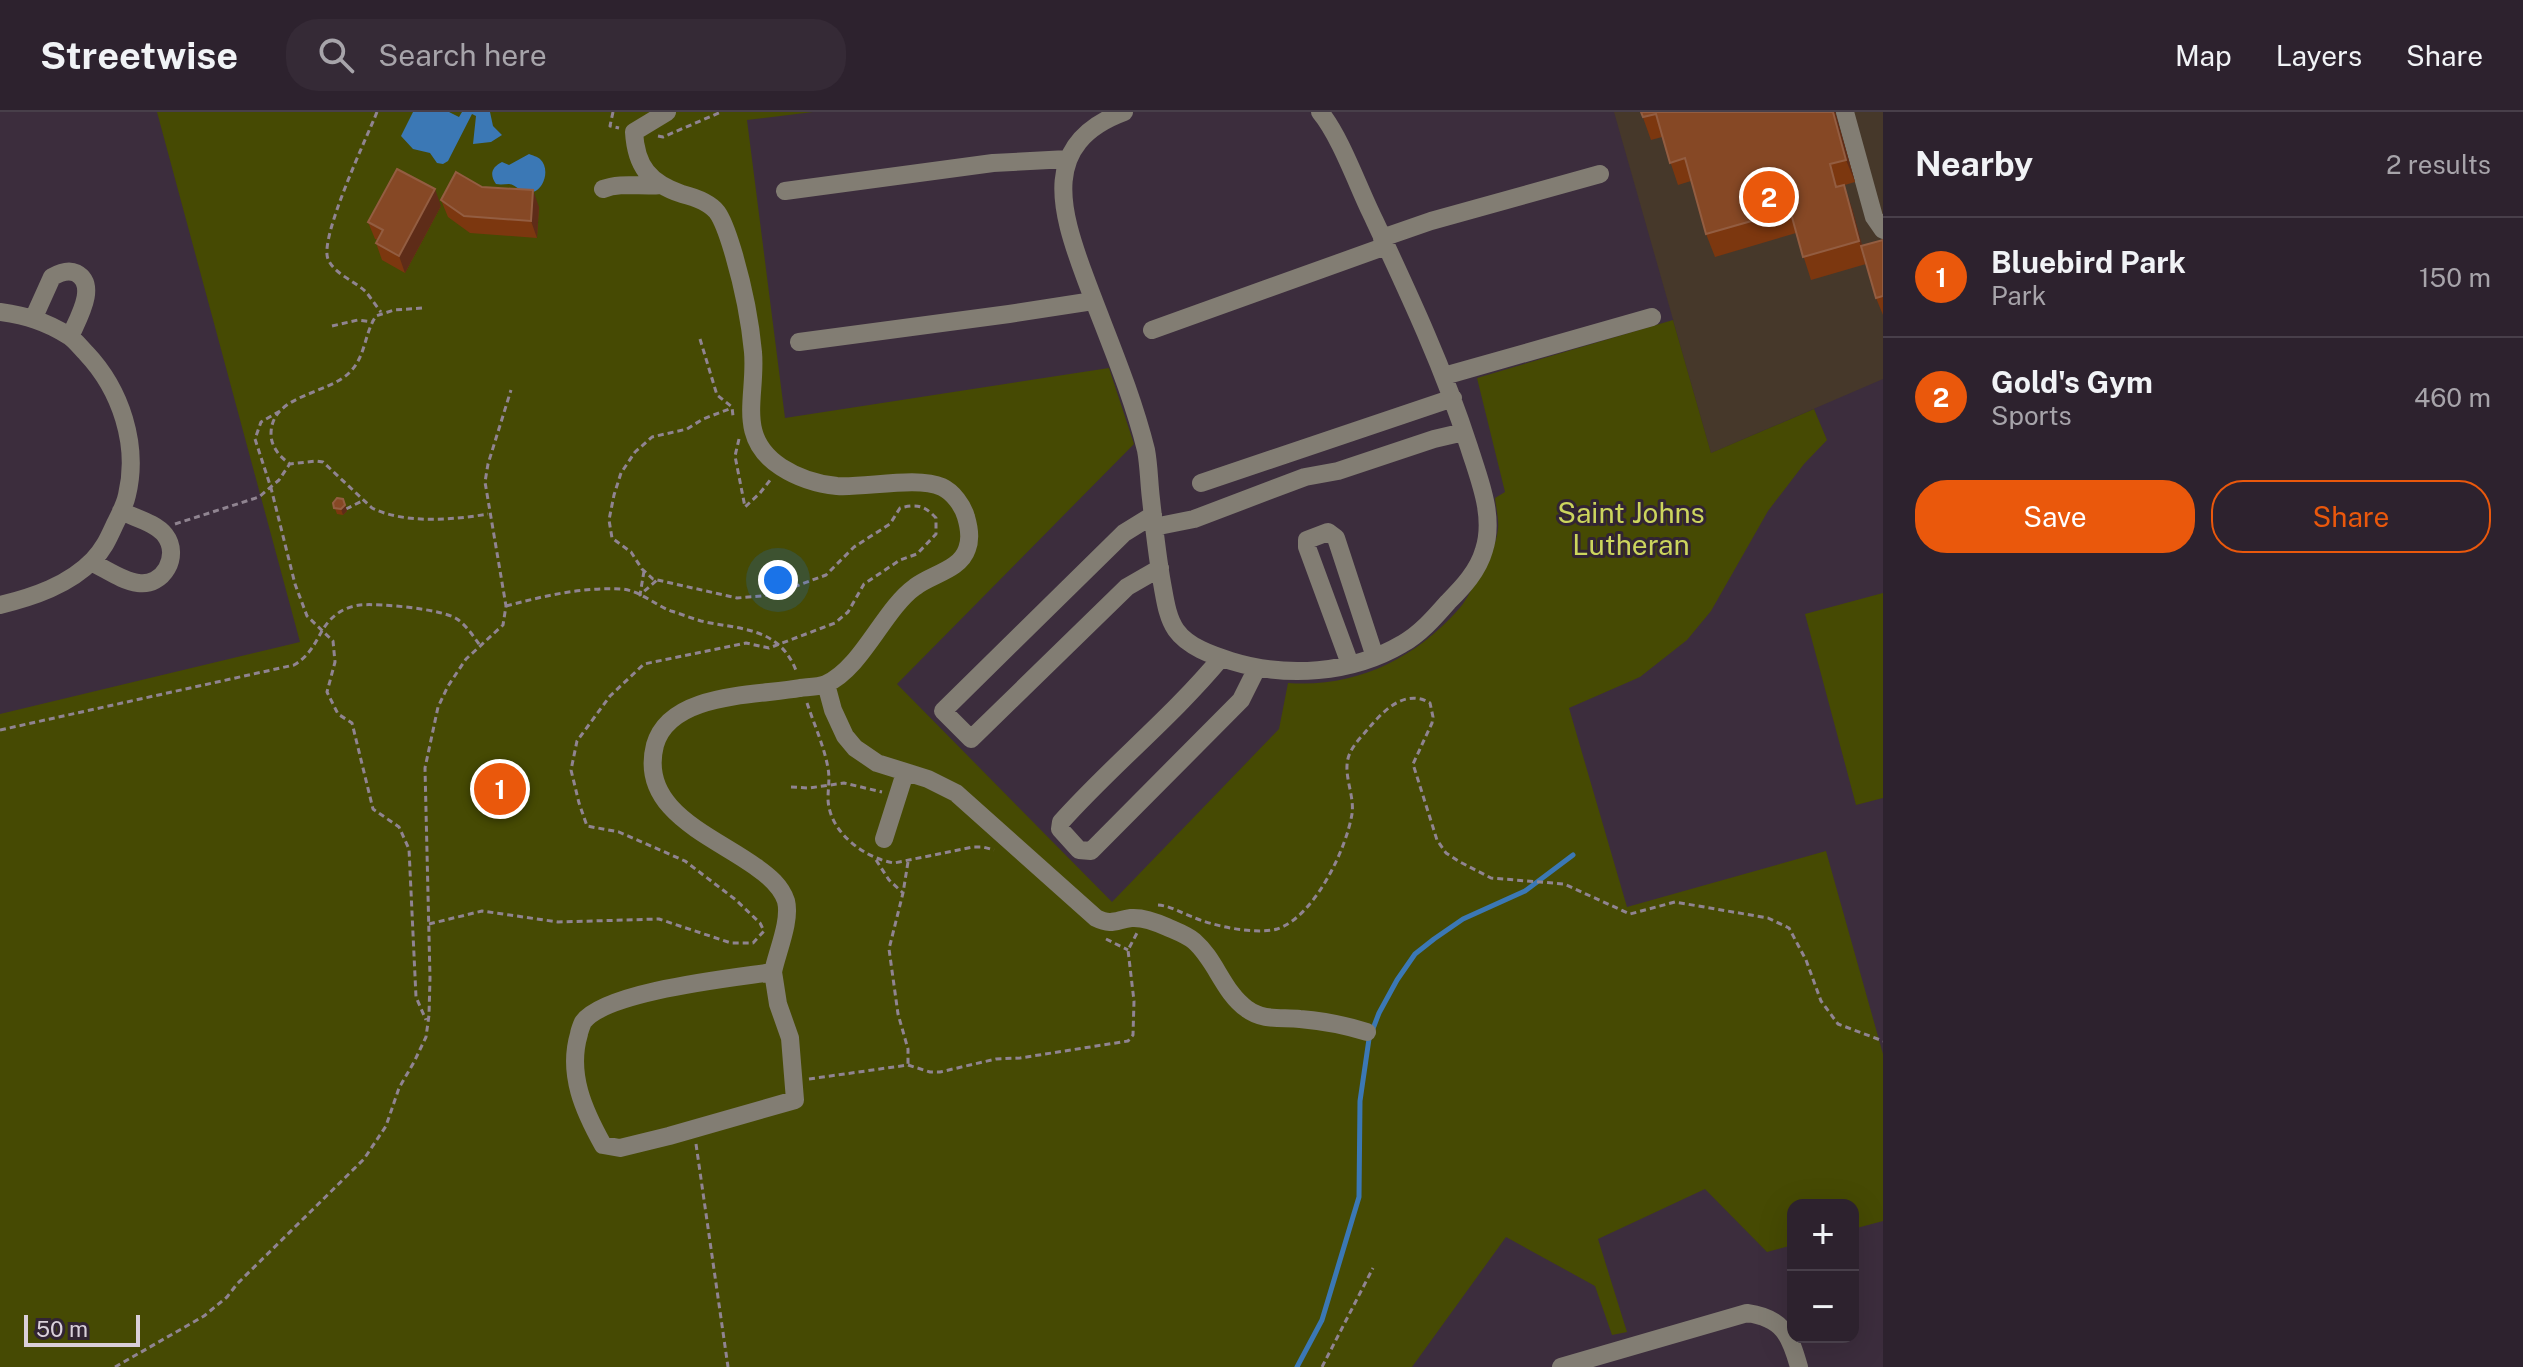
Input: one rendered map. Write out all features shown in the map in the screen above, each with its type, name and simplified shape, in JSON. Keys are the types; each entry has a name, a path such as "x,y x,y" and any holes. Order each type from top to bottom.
{"street":[{"path":"661,185 636,155 634,132 667,112"},
{"path":"1124,112 1103,120 1082,135 1068,159 1062,202 1069,233 1112,346 1147,454 1153,521 1166,604 1177,632 1186,641 1221,658 1257,668 1295,671 1324,670 1350,664 1401,645 1422,629 1467,581 1484,551 1488,527 1487,512 1453,398 1339,145 1320,112"},
{"path":"1845,112 1874,217 1883,230"},
{"path":"785,191 993,163 1068,159"},
{"path":"1152,330 1384,242 1431,221 1600,174"},
{"path":"603,189 615,185 661,185 696,197 716,211 734,254 750,330 754,355 749,417 756,441 778,465 814,483 839,486 917,483 942,487 956,498 968,524 969,542 958,564 913,588 849,666 826,684 731,697 681,711 663,726 652,765 655,784 663,800 676,815 766,874 780,888 787,905 785,927 773,972 778,1004 790,1038 795,1100 620,1148 603,1145 588,1119 574,1069 582,1023 599,1009 641,995 773,972"},
{"path":"34,317 52,277 64,272 77,274 84,280 87,293 70,337"},
{"path":"799,342 1093,301"},
{"path":"0,312 34,317 70,337 99,366 115,393 130,447 127,497 107,544 91,562 49,589 0,605"},
{"path":"1444,376 1652,317"},
{"path":"1201,483 1453,398"},
{"path":"1160,568 1127,587 971,739 943,711 1124,533 1153,521 1194,519 1305,477 1338,471 1464,432"},
{"path":"91,562 135,583 156,580 170,564 171,553 165,535 156,527 121,511"},
{"path":"1350,664 1307,547 1307,540 1311,537 1328,532 1336,538 1375,657"},
{"path":"1221,658 1198,686 1061,822 1060,829 1079,850 1091,851 1241,700 1257,668"},
{"path":"826,684 833,710 845,736 855,748 877,763 928,779 956,793 1096,918 1107,924 1140,918 1165,926 1194,941 1224,984 1249,1011 1264,1017 1300,1019 1367,1032"},
{"path":"884,839 905,773"},
{"path":"1561,1367 1747,1313 1776,1321 1787,1334 1799,1367"}],"path":[{"path":"377,112 334,221 327,258 365,291 382,313"},
{"path":"634,132 663,137 721,112"},
{"path":"422,308 382,313 373,322 363,353 349,374 288,404 261,422 255,439 295,584 307,616 333,641 335,662 327,692 338,714 352,723 373,809 399,827 409,849 416,997 427,1023"},
{"path":"332,326 358,320 373,322"},
{"path":"700,339 717,395 732,407 735,423"},
{"path":"115,1367 215,1308 364,1159 386,1126 399,1088 426,1037 430,978 425,768 438,707 448,686 466,659 503,625 506,606 485,492 488,464 511,390"},
{"path":"280,411 271,430 271,440 275,450 290,464"},
{"path":"740,436 735,456 745,507 760,493 778,465"},
{"path":"171,525 259,497 271,488 290,464 316,461 323,462 372,508 393,516 456,519 489,513"},
{"path":"346,509 364,500"},
{"path":"640,595 644,571"},
{"path":"640,595 657,580"},
{"path":"506,606 590,588 626,589 701,621 749,629 762,635 788,655 794,666 828,766 828,801 837,829 882,861 908,862 932,854 983,847 1004,858"},
{"path":"0,730 294,665 310,654 331,618 341,610 360,605 395,606 454,617 481,647"},
{"path":"793,1081 908,1065 940,1072 996,1059 1128,1041 1133,1035 1134,1001 1128,950 1146,908 1161,905 1214,925 1238,928 1275,930 1296,919 1323,885 1348,829 1352,801 1350,753 1381,714 1394,703 1422,698 1430,703 1433,717 1413,764 1437,840 1446,853 1482,875 1564,884 1630,914 1675,902 1768,918 1789,928 1806,960 1821,1001 1838,1024 1883,1041"},
{"path":"791,787 844,783 897,796"},
{"path":"874,857 889,880 903,893"},
{"path":"908,862 889,949 898,1014 908,1049 908,1065"},
{"path":"1103,938 1128,950"},
{"path":"694,1129 728,1367"},
{"path":"1322,1367 1373,1268"}],"shaded area":[{"path":"1614,112 1883,112 1883,379 1711,453"}],"green space":[{"name":"Saint Johns Lutheran","path":"157,112 813,112 747,120 785,418 1109,368 1134,444 897,684 1112,902 1279,729 1288,683 1336,681 1381,667 1421,644 1463,604 1493,549 1498,525 1495,498 1505,492 1477,378 1673,320 1711,453 1814,409 1827,440 1768,511 1711,611 1687,640 1640,677 1569,708 1627,907 1826,851 1883,1054 1883,1221 1859,1227 1859,1199 1787,1199 1787,1247 1767,1252 1705,1189 1598,1239 1627,1332 1612,1335 1595,1286 1506,1237 1412,1367 0,1367 0,714 300,642"},
{"path":"1883,593 1883,798 1856,805 1805,614"}],"water":[{"path":"413,112 449,112 459,117 462,112 490,112 493,126 502,135 491,142 473,144 476,116 472,114 448,161 437,163 430,153 413,149 401,136"},
{"path":"529,154 540,159 545,167 543,182 537,190 526,193 509,184 496,184 492,174 496,166 502,162 509,165"}],"building":[{"path":"1641,112 1833,112 1846,160 1830,164 1836,187 1844,185 1859,241 1803,257 1790,210 1706,234 1685,158 1670,163 1656,114 1643,117"},
{"path":"397,169 435,189 399,256 376,243 383,230 368,222"},
{"path":"456,172 482,187 533,190 531,221 464,216 441,200"},
{"path":"1883,240 1883,296 1876,298 1861,246"},
{"path":"337,498 343,499 345,505 341,509 334,508"}],"waterway":[{"path":"1297,1367 1322,1320 1359,1197 1360,1101 1369,1039 1379,1013 1415,954 1463,919 1525,891 1573,855"}],"place":[{"name":"Gold's Gym","path":"1769,197"},
{"name":"Bluebird Park","path":"500,789"}]}
